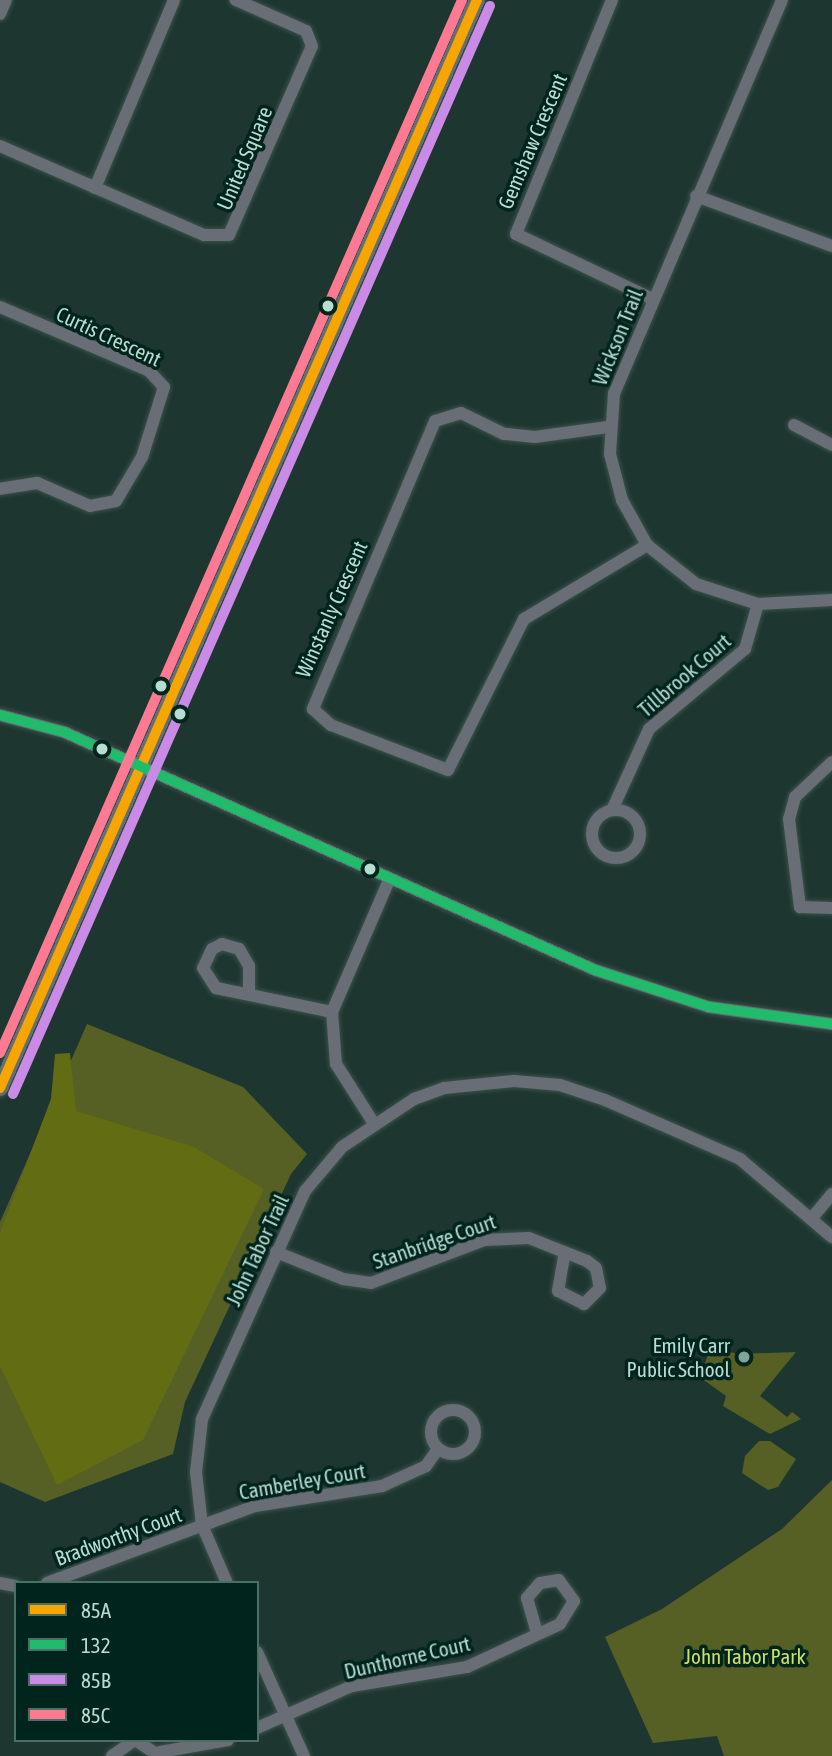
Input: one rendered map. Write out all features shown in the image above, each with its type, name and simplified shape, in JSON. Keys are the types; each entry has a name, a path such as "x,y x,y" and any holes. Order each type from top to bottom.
{"main road":[{"path":"0,1088 143,769 477,0"}],"street":[{"path":"0,14 6,0"},
{"path":"95,188 174,0"},
{"name":"United Square","path":"0,146 214,239 237,226 312,46 306,31 236,0"},
{"name":"Gemshaw Crescent","path":"612,0 516,234 652,299"},
{"name":"Wickson Trail","path":"782,0 652,299 614,393 608,428 618,490 647,545 696,584 758,604 832,600"},
{"path":"696,196 832,246"},
{"name":"Curtis Crescent","path":"0,307 149,371 164,387 142,457 116,501 90,506 37,484 0,489"},
{"name":"Winstanly Crescent","path":"608,428 535,438 504,434 461,413 435,421 313,709 331,725 448,770 524,620 647,545"},
{"path":"794,425 832,445"},
{"name":"Tillbrook Court","path":"612,810 649,729 745,649 758,604"},
{"path":"0,715 64,732 389,880 631,983 716,1008 832,1024"},
{"path":"832,762 795,797 789,819 800,907 832,908"},
{"path":"373,1122 336,1064 332,1012 389,880"},
{"path":"249,993 249,966 239,949 212,949 203,968 216,988 232,996 249,993 332,1012"},
{"name":"John Tabor Trail","path":"226,1581 202,1525 196,1472 202,1419 305,1191 373,1122 444,1088 514,1081 560,1085 709,1143 740,1159 832,1237"},
{"path":"811,1219 832,1194"},
{"name":"Stanbridge Court","path":"276,1252 342,1279 371,1283 507,1234 565,1253"},
{"name":"Camberley Court","path":"202,1525 255,1506 373,1489 426,1466 438,1449"},
{"name":"Bradworthy Court","path":"52,1581 202,1525"},
{"name":"Dunthorne Court","path":"259,1727 352,1686 467,1667 560,1624 573,1609 571,1592 559,1580 540,1583 527,1598 537,1634"},
{"path":"259,1657 304,1756"},
{"path":"112,1756 132,1742"},
{"path":"139,1742 160,1754 218,1742"}],"green space":[{"path":"87,1024 243,1087 307,1154 291,1174 185,1402 173,1454 45,1502 0,1482 0,1222"},
{"path":"70,1053 76,1111 194,1147 264,1189 143,1440 57,1485 0,1366 0,1233 51,1099 55,1054"},
{"path":"710,1347 738,1354 796,1352 760,1396 787,1417 792,1412 801,1419 770,1434 723,1406 726,1396 701,1378"},
{"path":"759,1441 770,1441 796,1459 778,1487 768,1490 742,1473 745,1456"},
{"name":"John Tabor Park","path":"832,1480 832,1756 724,1756 717,1736 653,1743 605,1637 662,1609 782,1529"}],"transit line":[{"name":"85C","path":"0,1053 462,0"},
{"name":"85A","path":"0,1088 477,0"},
{"name":"85B","path":"13,1094 490,6"},
{"name":"132","path":"0,715 64,732 595,970 709,1007 832,1024"}],"place":[{"name":"Emily Carr Public School","path":"744,1357"}]}
